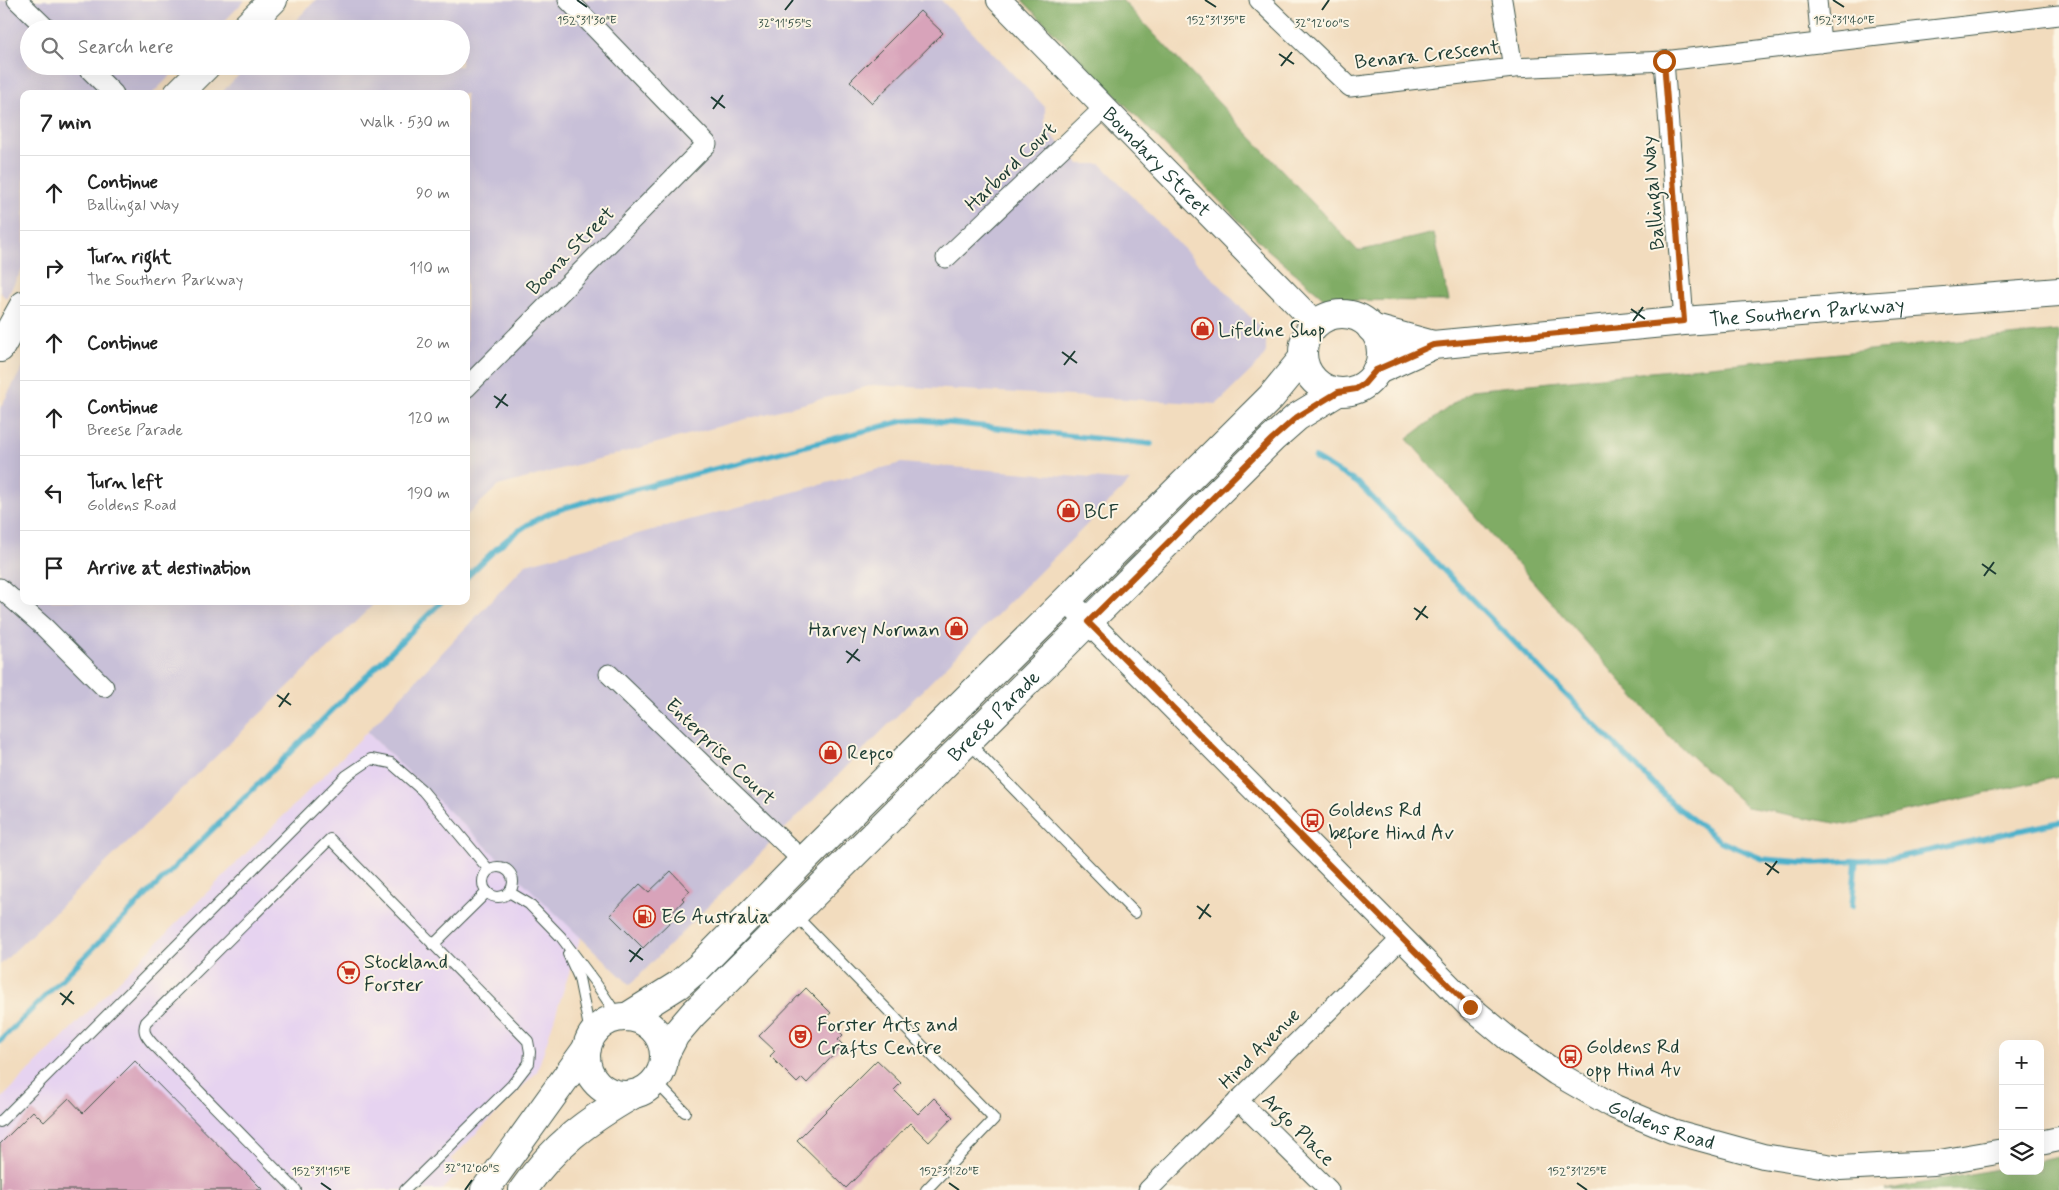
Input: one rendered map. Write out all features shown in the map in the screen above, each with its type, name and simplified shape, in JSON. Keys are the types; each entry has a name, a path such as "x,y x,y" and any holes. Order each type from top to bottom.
{"main road":[{"path":"253,20 273,0"},
{"path":"182,90 197,75"},
{"name":"The Southern Parkway","path":"1376,370 1433,345 1684,321 2059,292"},
{"path":"0,348 20,313"},
{"path":"1338,314 1350,315 1362,320 1371,328 1377,337 1380,348 1380,360 1376,370 1364,384 1347,391 1338,392 1325,388 1314,381 1307,370 1303,358 1306,339 1316,324 1326,317 1338,314"},
{"name":"The Southern Parkway","path":"1371,328 1433,345"},
{"name":"Breese Parade","path":"623,1017 678,985 698,968 803,861 1271,397 1303,358"},
{"name":"Breese Parade","path":"664,1056 675,1035 793,914 1272,439 1297,417 1338,392"},
{"path":"485,1190 603,1024 623,1017 639,1020 653,1029 662,1044 663,1065 645,1088 608,1109 572,1134 540,1166 523,1190"},
{"path":"589,1042 586,1061 590,1074 598,1084 608,1092 621,1095 645,1088"}],"street":[{"path":"17,0 38,20"},
{"name":"Boona Street","path":"470,384 706,144 568,0"},
{"name":"Boundary Street","path":"999,0 1316,324"},
{"name":"Benara Crescent","path":"1259,0 1350,87 1513,68"},
{"path":"1502,0 1513,68 1664,61 2059,15"},
{"path":"1817,0 1821,43"},
{"name":"Ballingal Way","path":"1664,61 1684,321"},
{"path":"95,75 110,90"},
{"name":"Harbord Court","path":"946,258 1105,107"},
{"path":"0,588 44,627 104,687"},
{"name":"Goldens Road","path":"1066,600 1470,1007 1526,1052 1556,1073 1615,1107 1672,1131 1763,1156 1840,1168 1934,1163 1999,1152"},
{"name":"Enterprise Court","path":"608,674 803,861"},
{"name":"Hind Avenue","path":"1148,1190 1402,938"},
{"name":"Argo Place","path":"1238,1100 1329,1190"},
{"path":"2044,1142 2059,1139"}],"lane":[{"path":"967,741 1135,913"},
{"path":"0,1122 346,776 371,759 390,762 423,791 489,870"},
{"path":"296,1190 146,1037 144,1027 146,1022 330,839 528,1041 529,1063 512,1085 405,1190"},
{"path":"503,868 510,874 512,883 509,892 495,897 487,892 484,888 484,878 489,870 503,868"},
{"path":"433,945 487,892"},
{"path":"509,892 530,904 561,937 623,1017"},
{"path":"793,914 994,1119 926,1190"},
{"path":"561,937 579,978 589,1042"},
{"path":"645,1088 685,1112"}],"shaded area":[{"path":"0,0 245,0 226,20 20,20 20,75 171,75 156,90 20,90 20,273 6,298 0,292"},
{"path":"316,0 941,0 1045,107 1045,128 1079,164 1101,164 1260,327 1266,338 1266,352 1261,361 1217,404 873,385 498,486 470,512 470,90 224,90 239,75 470,75 470,20 296,20"},
{"path":"20,372 20,605 373,605 0,965 0,408"},
{"path":"901,463 1130,481 630,985 367,732 526,564"},
{"name":"Stockland Forster","path":"367,732 581,936 537,1072 451,1159 461,1170 442,1190 0,1190 0,1100"}],"green space":[{"path":"1022,0 1122,0 1358,251 1434,233 1449,301 1326,300 1266,248"},
{"path":"2059,331 2059,777 1846,825 1747,807 1670,737 1407,439 1471,390"},
{"path":"2059,1157 2059,1190 1885,1190 1999,1169 1999,1175 2044,1175 2044,1160"}],"building":[{"path":"920,11 943,33 872,103 850,81"},
{"path":"671,871 690,891 682,898 684,900 671,914 674,918 643,948 610,915 640,884 649,892"},
{"name":"Forster Arts and Crafts Centre","path":"806,988 831,1013 825,1018 843,1035 838,1040 843,1045 807,1083 802,1078 797,1083 770,1056 775,1051 759,1036"},
{"path":"877,1060 901,1083 894,1090 918,1114 934,1098 953,1117 929,1142 910,1123 846,1188 797,1140"},
{"path":"135,1061 263,1190 0,1190 0,1144 33,1111 44,1122 69,1098 83,1113"}],"waterway":[{"path":"470,574 494,550 525,526 557,511 585,502 903,421 921,420 1151,444"},
{"path":"1315,458 1359,484 1673,804 1720,841 1763,859 1815,863 1895,858 2059,822"},
{"path":"0,1041 438,605"},
{"path":"1852,906 1856,860"}],"place":[{"name":"Lifeline Shop","path":"1202,329"},
{"name":"BCF","path":"1068,511"},
{"name":"Harvey Norman","path":"956,629"},
{"name":"Repco","path":"831,752"},
{"name":"Goldens Rd before Hind Av","path":"1312,821"},
{"name":"EG Australia","path":"645,916"},
{"name":"Stockland Forster","path":"348,973"},
{"name":"Forster Arts and Crafts Centre","path":"801,1036"},
{"name":"Goldens Rd opp Hind Av","path":"1570,1057"}],"route":[{"path":"1470,1007 1088,622 1272,439 1297,417 1338,392 1356,389 1371,378 1376,370 1433,345 1684,321 1664,61"}]}
